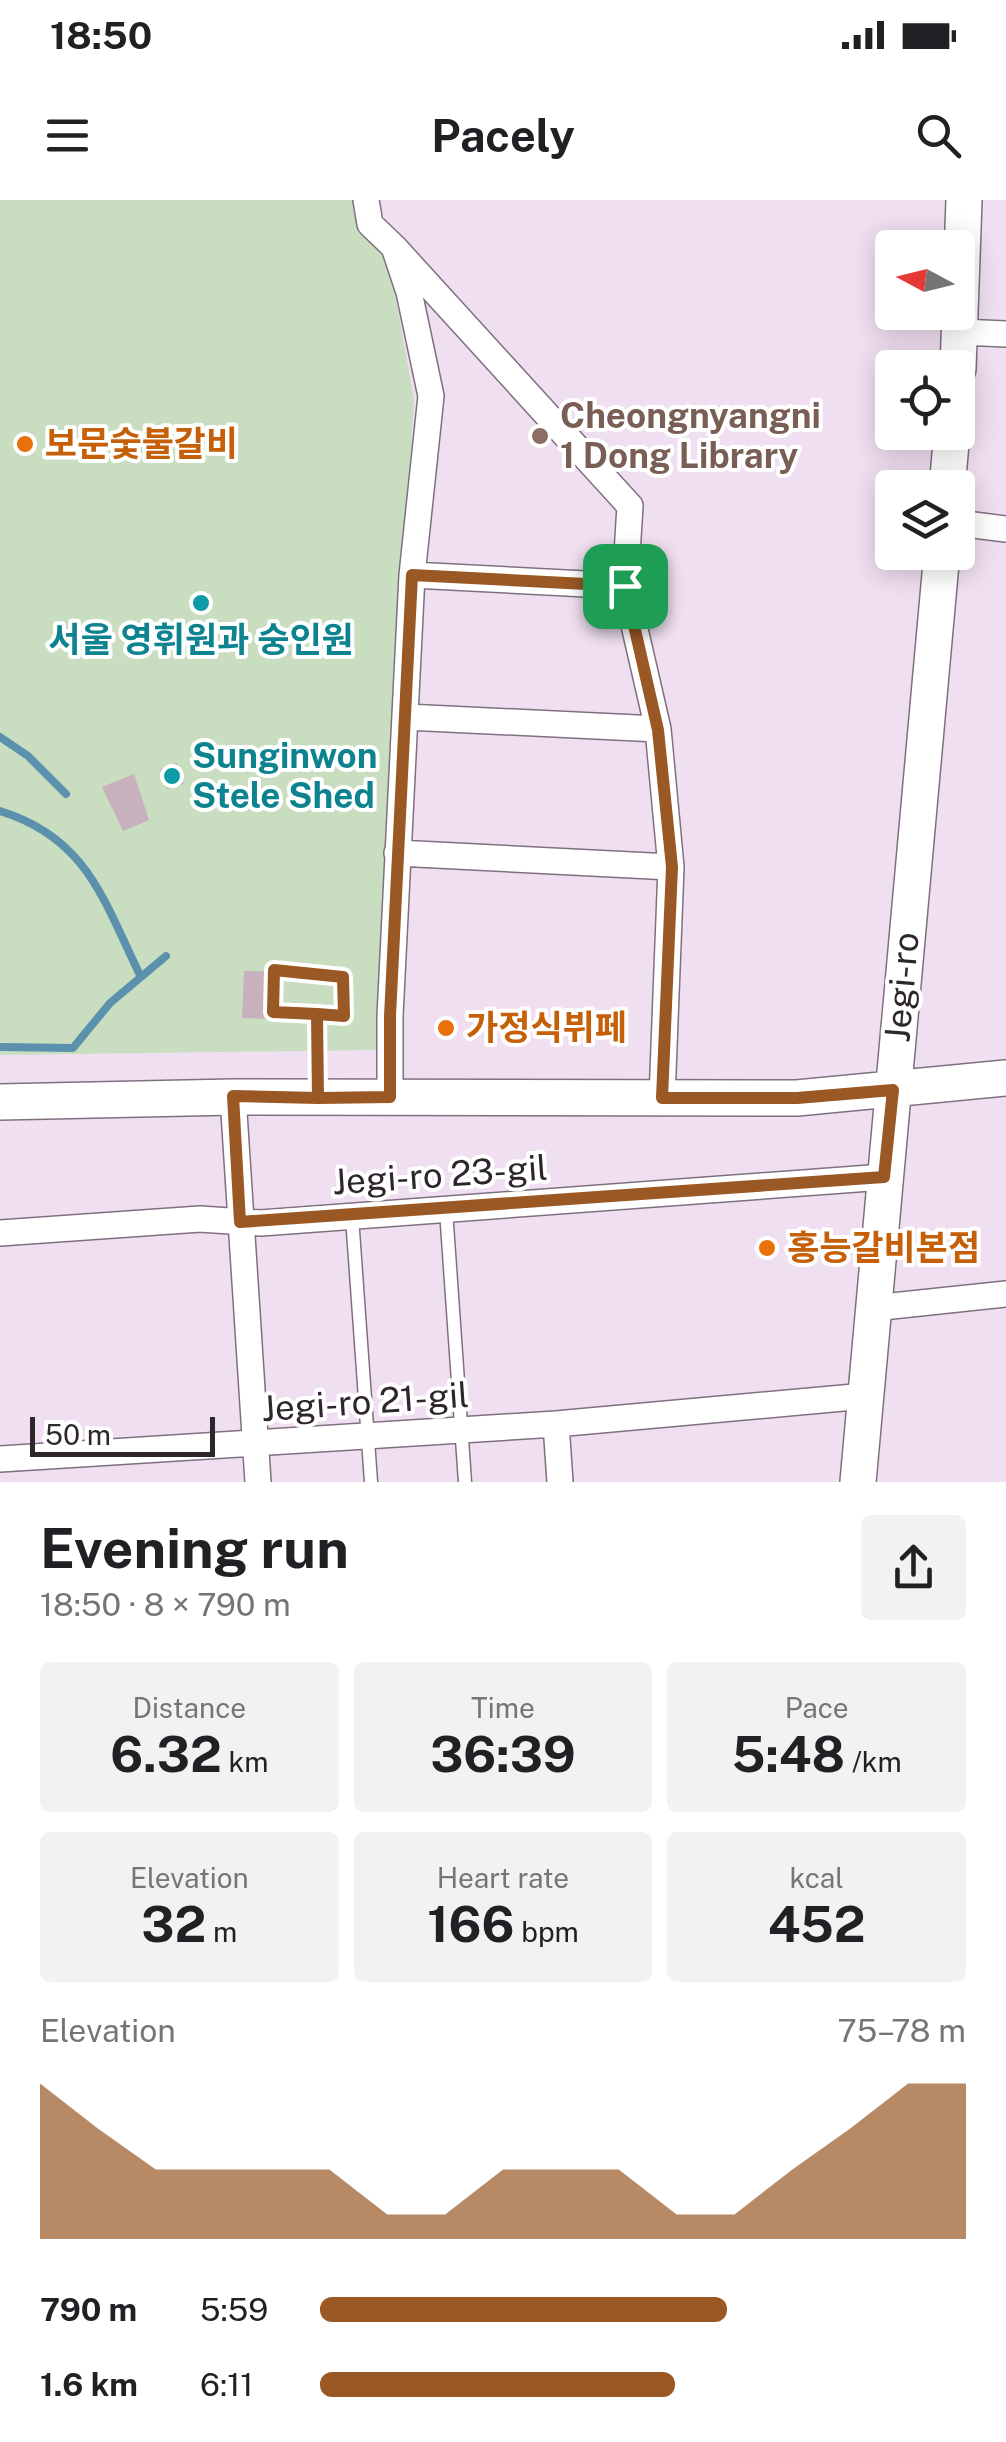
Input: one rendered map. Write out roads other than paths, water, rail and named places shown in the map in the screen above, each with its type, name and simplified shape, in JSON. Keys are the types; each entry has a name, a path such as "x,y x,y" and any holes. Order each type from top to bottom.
{"main road":[{"path":"960,350 964,200"},
{"name":"Jegi-ro","path":"858,1482 940,570"},
{"path":"0,1102 233,1096 797,1098 1006,1078"}],"street":[{"path":"366,200 370,224 630,506 625,586 658,730 672,867 662,1098"},
{"path":"390,1097 412,575 431,396 409,292 394,247"},
{"path":"961,332 1006,334"},
{"path":"975,525 1006,529"},
{"path":"412,575 625,586"},
{"path":"406,716 658,730"},
{"path":"398,852 672,867"},
{"path":"233,1096 258,1482"},
{"name":"Jegi-ro 23-gil","path":"0,1233 200,1219 240,1222 352,1216 884,1177"},
{"path":"872,1308 1006,1294"},
{"name":"Jegi-ro 21-gil","path":"0,1459 461,1431 864,1396"},
{"path":"556,1424 560,1482"}],"lane":[{"path":"274,970 343,977 344,1016 317,1014 273,1012 274,970"},
{"path":"317,1014 318,1098"},
{"path":"446,1210 465,1482"},
{"path":"352,1216 371,1482"}],"waterway":[{"path":"0,737 28,756 66,794"},
{"path":"0,811 30,823 73,856 103,898 140,975"},
{"path":"0,1047 73,1048 110,1003 166,956"}],"place":[{"name":"Cheongnyangni 1 Dong Library","path":"540,436"},
{"name":"보문숯불갈비","path":"25,444"},
{"name":"서울 영휘원과 숭인원","path":"201,603"},
{"name":"Sunginwon Stele Shed","path":"172,776"},
{"name":"가정식뷔페","path":"446,1028"},
{"name":"홍능갈비본점","path":"767,1248"}]}
